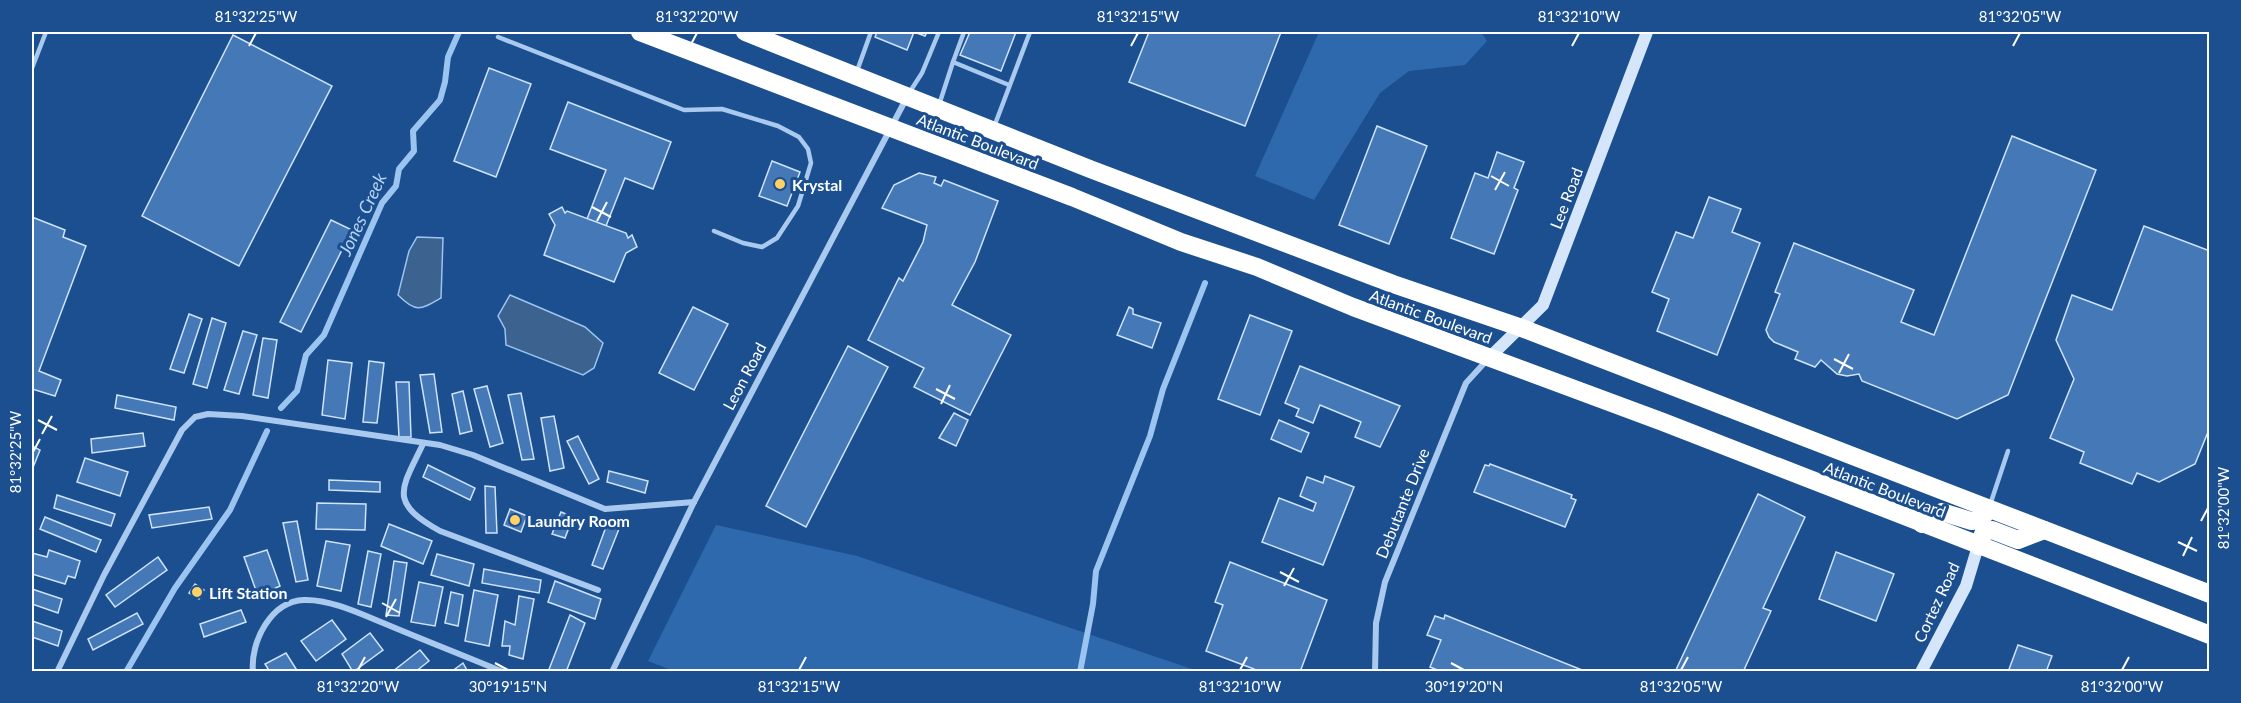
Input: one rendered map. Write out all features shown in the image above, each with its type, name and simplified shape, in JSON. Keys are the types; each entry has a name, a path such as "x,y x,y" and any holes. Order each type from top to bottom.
{"highway":[{"name":"Atlantic Boulevard","path":"640,32 1072,197 1181,242 1257,267 1353,307 1663,422 2210,635"},
{"name":"Atlantic Boulevard","path":"745,32 1393,284 1519,327 2210,594"},
{"path":"1922,524 1942,512 1971,521 1981,520 1988,509"},
{"path":"1978,546 1984,532 1992,530 2018,540 2044,530"}],"street":[{"name":"Lee Road","path":"1489,358 1543,305 1647,32"},
{"name":"Leon Road","path":"612,672 694,502 908,96"},
{"name":"Debutante Drive","path":"1375,672 1376,623 1385,582 1466,382 1489,358"},
{"path":"57,672 104,575 182,430 195,417 208,414 242,416 440,445 473,455 605,509 694,502"},
{"path":"423,444 402,489 406,505 418,519 440,531 598,590"},
{"name":"Cortez Road","path":"1921,672 1966,586 1978,546"},
{"path":"253,672 255,647 263,627 285,606 303,600 324,603 356,613 503,672"}],"lane":[{"path":"32,68 46,32"},
{"path":"855,75 871,32"},
{"path":"908,96 922,73 939,32"},
{"path":"938,108 964,32"},
{"path":"993,130 1030,32"},
{"path":"498,37 684,110 722,109 799,137 808,149 811,163 798,206 777,238 762,247 743,243 714,231"},
{"path":"953,62 1010,85"},
{"path":"1988,509 2008,451"}],"shaded area":[{"path":"1319,32 1481,32 1487,41 1465,65 1409,71 1380,93 1314,200 1255,176"},
{"path":"417,237 443,238 441,298 418,308 409,305 398,295 409,251"},
{"path":"510,295 585,327 603,343 594,368 583,375 506,345 505,329 498,316"},
{"path":"716,525 857,556 1198,671 676,672 648,661"}],"building":[{"path":"877,32 914,32 907,50 875,37"},
{"path":"914,32 927,32 925,36"},
{"path":"970,32 1016,32 1001,71 960,55"},
{"path":"1149,32 1281,32 1245,126 1129,82"},
{"path":"233,35 332,86 239,266 142,216"},
{"path":"489,68 531,84 496,177 454,161"},
{"path":"568,102 671,142 653,189 625,178 606,226 587,219 606,170 550,149"},
{"path":"1377,126 1427,146 1389,244 1339,225"},
{"path":"2012,136 2096,170 2008,395 1957,419 1862,381 1859,374 1847,376 1837,374 1821,360 1815,367 1795,359 1798,352 1774,342 1769,337 1766,330 1780,294 1775,292 1794,243 1914,290 1901,322 1934,335"},
{"path":"1497,152 1524,162 1514,188 1518,190 1494,254 1451,238 1475,173 1488,178"},
{"name":"Krystal","path":"772,161 800,172 787,206 759,196"},
{"path":"919,173 936,177 934,183 941,186 944,180 998,201 975,262 952,305 1011,335 970,415 914,387 924,368 868,340 899,278 903,281 923,242 927,225 882,208 894,185"},
{"path":"1709,197 1741,209 1732,232 1760,243 1717,355 1657,331 1669,299 1652,292 1676,232 1693,238"},
{"path":"562,207 565,213 567,211 626,233 628,238 632,235 637,247 626,253 614,282 544,255 555,225 549,214"},
{"path":"32,217 65,230 63,237 86,246 39,371 61,380 55,396 32,389"},
{"path":"331,220 352,230 301,332 280,322"},
{"path":"2144,226 2210,251 2210,427 2195,464 2159,482 2137,473 2132,484 2080,463 2084,452 2050,438 2074,379 2056,340 2072,295 2112,310"},
{"path":"693,307 728,324 694,390 659,373"},
{"path":"1129,307 1133,309 1133,314 1161,323 1152,348 1117,335"},
{"path":"189,314 202,319 184,373 170,369"},
{"path":"1250,315 1292,331 1260,415 1218,399"},
{"path":"212,318 226,323 207,388 193,384"},
{"path":"243,331 257,335 239,394 224,390"},
{"path":"263,338 277,340 268,398 253,395"},
{"path":"848,346 888,367 806,527 766,506"},
{"path":"328,360 352,363 345,419 322,415"},
{"path":"369,361 384,363 377,423 363,422"},
{"path":"1300,366 1400,406 1380,447 1355,437 1361,422 1320,405 1313,423 1296,416 1299,409 1285,403"},
{"path":"434,374 442,432 430,433 420,375"},
{"path":"396,382 409,382 411,437 399,437"},
{"path":"487,386 503,443 490,447 474,389"},
{"path":"463,391 472,431 460,434 452,394"},
{"path":"521,393 534,459 522,460 508,395"},
{"path":"117,395 176,407 174,420 115,408"},
{"path":"954,413 968,420 956,446 939,438"},
{"path":"554,416 564,468 550,471 541,418"},
{"path":"1279,420 1309,433 1301,452 1271,439"},
{"path":"143,433 145,446 92,453 91,439"},
{"path":"578,436 599,479 589,484 567,441"},
{"path":"32,446 40,450 32,470"},
{"path":"85,458 128,472 120,496 77,482"},
{"path":"1490,464 1572,495 1571,498 1576,500 1565,527 1474,492 1485,465"},
{"path":"428,465 475,488 470,500 423,477"},
{"path":"609,471 648,481 645,493 607,482"},
{"path":"1325,476 1354,487 1323,565 1262,542 1279,498 1313,511 1316,503 1300,496 1307,477 1323,483"},
{"path":"329,480 380,482 380,492 329,490"},
{"path":"485,486 495,487 497,533 486,533"},
{"path":"1758,494 1805,517 1763,608 1771,611 1743,672 1675,672"},
{"path":"57,495 115,514 111,526 54,508"},
{"path":"317,503 366,504 365,530 316,529"},
{"path":"209,507 212,519 152,528 149,515"},
{"name":"Laundry Room","path":"510,509 527,516 521,532 504,525"},
{"path":"561,512 573,517 565,538 552,534"},
{"path":"45,517 101,540 96,552 40,529"},
{"path":"297,521 308,580 296,582 283,523"},
{"path":"389,524 432,541 423,564 381,546"},
{"path":"607,524 619,529 603,569 592,565"},
{"path":"326,541 350,545 341,591 317,586"},
{"path":"49,550 80,561 75,578 68,576 65,584 32,574 32,553 47,557"},
{"path":"267,550 280,586 258,596 244,557"},
{"path":"368,551 381,554 371,607 358,604"},
{"path":"1836,552 1894,574 1876,621 1819,599"},
{"path":"437,554 474,564 469,586 431,575"},
{"path":"158,557 167,570 115,607 106,595"},
{"path":"394,561 407,563 399,616 386,615"},
{"path":"1230,562 1327,600 1300,672 1253,672 1254,669 1206,651 1223,605 1215,602"},
{"path":"484,569 541,580 539,593 482,583"},
{"path":"555,581 601,599 595,619 548,602"},
{"path":"419,582 443,587 435,626 411,622"},
{"name":"Lift Station","path":"195,584 204,590 199,599 189,593"},
{"path":"32,589 62,599 58,613 32,604"},
{"path":"474,590 498,595 489,646 465,641"},
{"path":"451,592 463,595 458,626 445,623"},
{"path":"519,596 534,599 523,659 509,655 510,646 502,646 505,621 515,625"},
{"path":"241,610 246,622 204,637 200,624"},
{"path":"137,613 143,624 93,650 88,639"},
{"path":"570,615 585,623 566,672 548,672"},
{"path":"1445,615 1587,672 1442,672 1430,667 1441,640 1427,635 1435,616 1444,619"},
{"path":"332,620 346,639 316,661 301,641"},
{"path":"32,621 62,631 58,646 32,637"},
{"path":"370,633 383,650 353,672 342,654"},
{"path":"2018,645 2052,656 2046,672 2008,672"},
{"path":"420,650 429,661 415,672 392,672"},
{"path":"286,653 298,672 270,672 265,664"},
{"path":"463,663 468,672 451,672"}],"waterway":[{"name":"Jones Creek","path":"281,408 297,391 306,355 324,335 382,203 396,186 399,169 414,151 413,131 440,100 448,57 459,32"},
{"path":"1080,672 1093,604 1096,571 1150,436 1163,389 1205,283"},
{"name":"Jones Creek","path":"126,672 175,588 230,510 267,431"}],"place":[{"name":"Krystal","path":"780,184"},
{"name":"Laundry Room","path":"515,520"},
{"name":"Lift Station","path":"197,592"}]}
